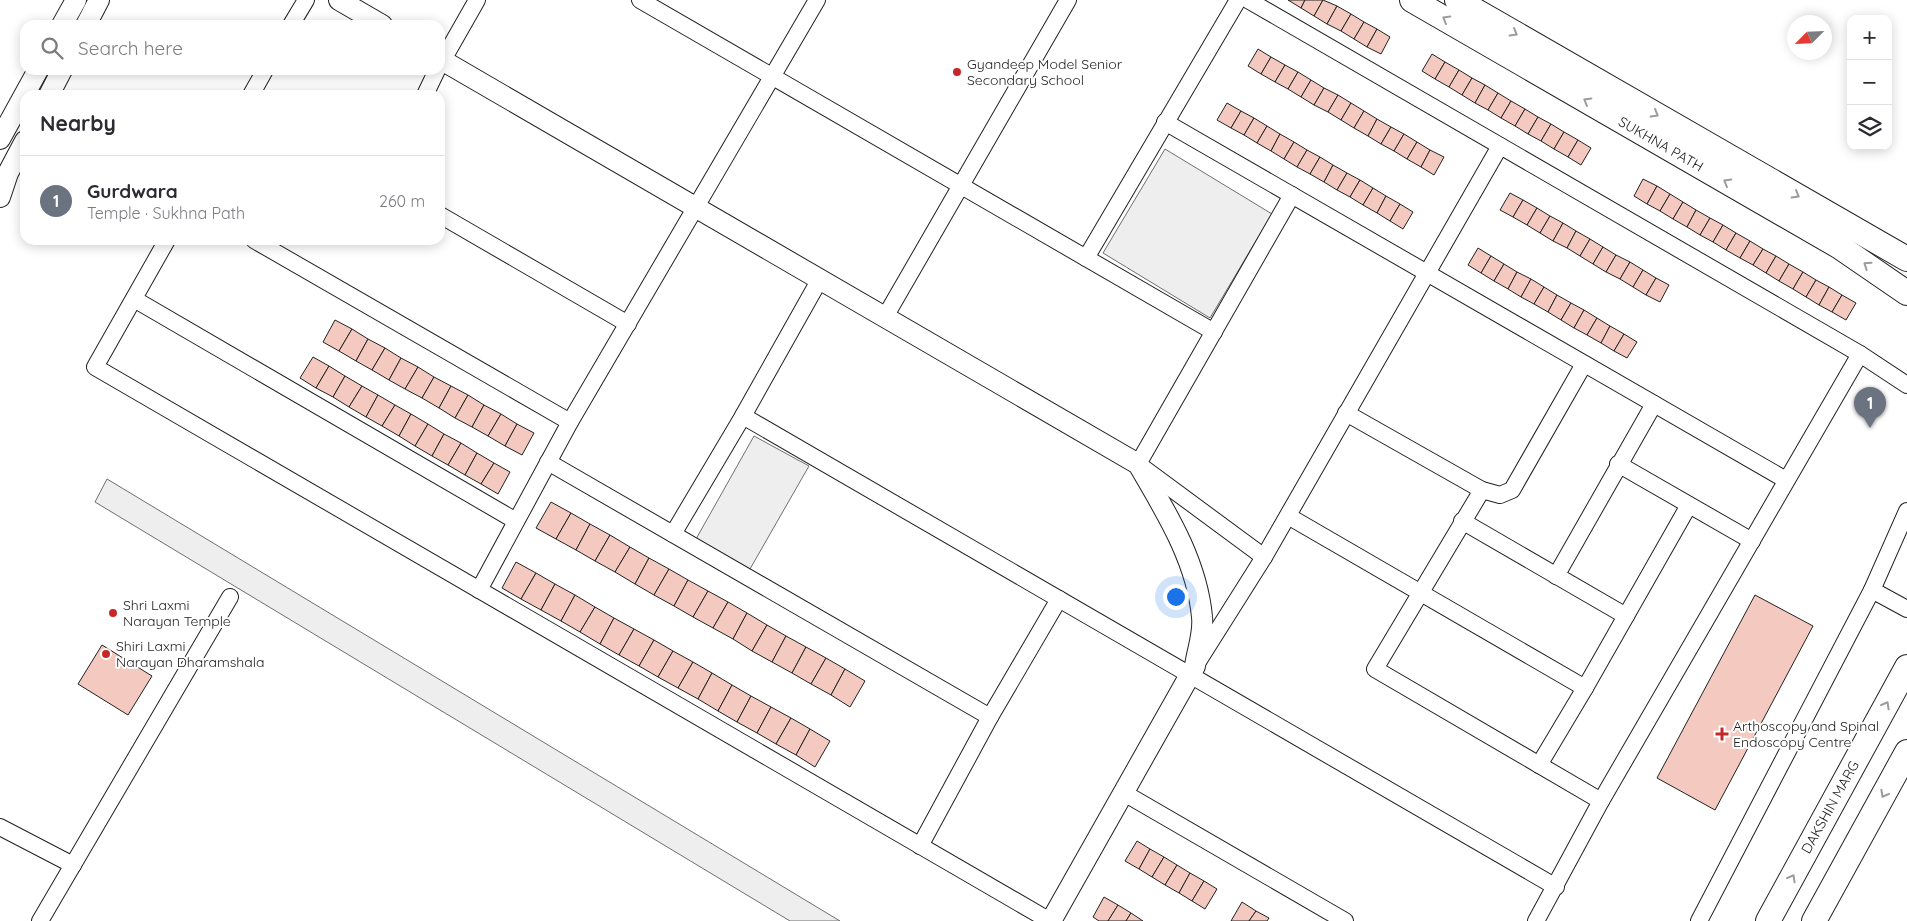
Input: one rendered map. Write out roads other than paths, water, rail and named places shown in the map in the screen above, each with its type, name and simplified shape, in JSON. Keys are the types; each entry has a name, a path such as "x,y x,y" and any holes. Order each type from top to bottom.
{"main road":[{"name":"SUKHNA PATH","path":"1412,0 1840,247 1903,294"},
{"name":"SUKHNA PATH","path":"1456,0 1902,252"},
{"name":"DAKSHIN MARG","path":"1768,921 1907,667"},
{"path":"1814,921 1907,752"}],"street":[{"path":"65,20 76,0"},
{"path":"89,20 99,0"},
{"path":"294,20 306,0"},
{"path":"338,0 373,20"},
{"path":"445,54 477,0"},
{"path":"640,0 1214,332"},
{"path":"479,590 570,422 817,0"},
{"path":"885,317 1068,0"},
{"path":"1086,258 1238,0"},
{"path":"1248,0 1860,354 1907,385"},
{"path":"445,66 695,207 1138,464 1264,557"},
{"path":"27,90 35,75"},
{"path":"52,90 59,75"},
{"path":"254,90 262,75"},
{"path":"427,90 434,75"},
{"path":"0,139 20,103"},
{"path":"1165,122 1786,480"},
{"path":"163,245 95,367 1051,921 1193,671 1288,516 1426,272 1500,146"},
{"path":"0,196 8,173 20,150"},
{"path":"1138,464 1292,195"},
{"path":"445,218 628,324"},
{"path":"263,245 570,422"},
{"path":"673,534 743,416 820,279"},
{"path":"134,299 516,521"},
{"path":"1536,921 1556,887 1601,800 1860,354"},
{"path":"1346,413 1482,490 1500,495 1512,490 1584,364"},
{"path":"1556,576 1618,464 1654,404"},
{"path":"743,416 1060,599 1193,671 1556,887"},
{"path":"548,462 990,717"},
{"path":"1138,464 1168,516 1194,572 1203,619 1193,671"},
{"path":"1618,464 1752,541"},
{"path":"1482,490 1375,670 1601,800"},
{"path":"1539,765 1690,505"},
{"path":"1699,921 1872,590 1907,512"},
{"path":"1288,516 1585,688"},
{"path":"1462,521 1626,616"},
{"path":"1872,590 1907,609"},
{"path":"40,921 230,597"},
{"path":"920,846 990,717 1060,599"},
{"path":"1124,793 1345,921"},
{"path":"0,827 73,865"}],"place":[{"name":"Gyandeep Model Senior Secondary School","path":"957,72"},
{"name":"Gurdwara","path":"1870,428"},
{"name":"Shri Laxmi Narayan Temple","path":"113,613"},
{"name":"Shiri Laxmi Narayan Dharamshala","path":"106,654"},
{"name":"Arthoscopy and Spinal Endoscopy Centre","path":"1722,734"}]}
